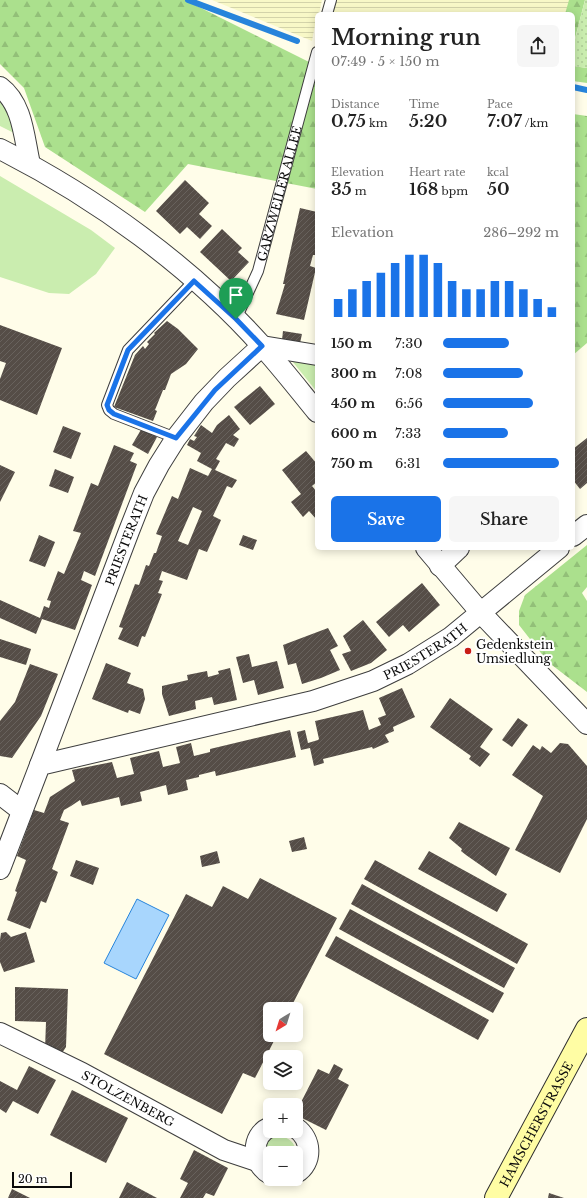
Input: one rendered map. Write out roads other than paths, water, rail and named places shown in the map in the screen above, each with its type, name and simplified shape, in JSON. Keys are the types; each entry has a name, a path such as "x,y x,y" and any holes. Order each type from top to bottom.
{"main road":[{"name":"HAMSCHERSTRASSE","path":"496,1198 587,1029"}],"street":[{"path":"0,87 12,98 18,110 30,164"},
{"path":"0,149 30,164 88,199 124,224 194,281 236,319 262,346 315,410"},
{"path":"262,346 315,355"},
{"name":"PRIESTERATH","path":"0,869 136,513 159,464 176,438 215,390 262,346"},
{"path":"575,534 587,524"},
{"path":"428,550 481,613 587,724"},
{"path":"440,566 457,550"},
{"name":"PRIESTERATH","path":"40,765 313,701 352,689 392,672 422,656 451,637 557,550"},
{"path":"0,794 22,811"},
{"name":"STOLZENBERG","path":"0,1033 82,1073 224,1150 263,1167"},
{"name":"STOLZENBERG","path":"263,1133 256,1143 255,1152 263,1165"},
{"path":"303,1135 306,1138 308,1147 306,1164 303,1167"}],"lane":[{"path":"327,12 330,0"},
{"name":"GARZWEILER ALLEE","path":"236,319 258,271 315,60"},
{"path":"176,438 114,414 109,410 107,405 128,350 194,281"}],"water":[{"path":"137,899 169,915 136,979 104,963"}],"waterway":[{"path":"188,0 297,41"},
{"path":"575,87 587,90"}],"place":[{"name":"Gedenkstein Umsiedlung","path":"468,651"}]}
